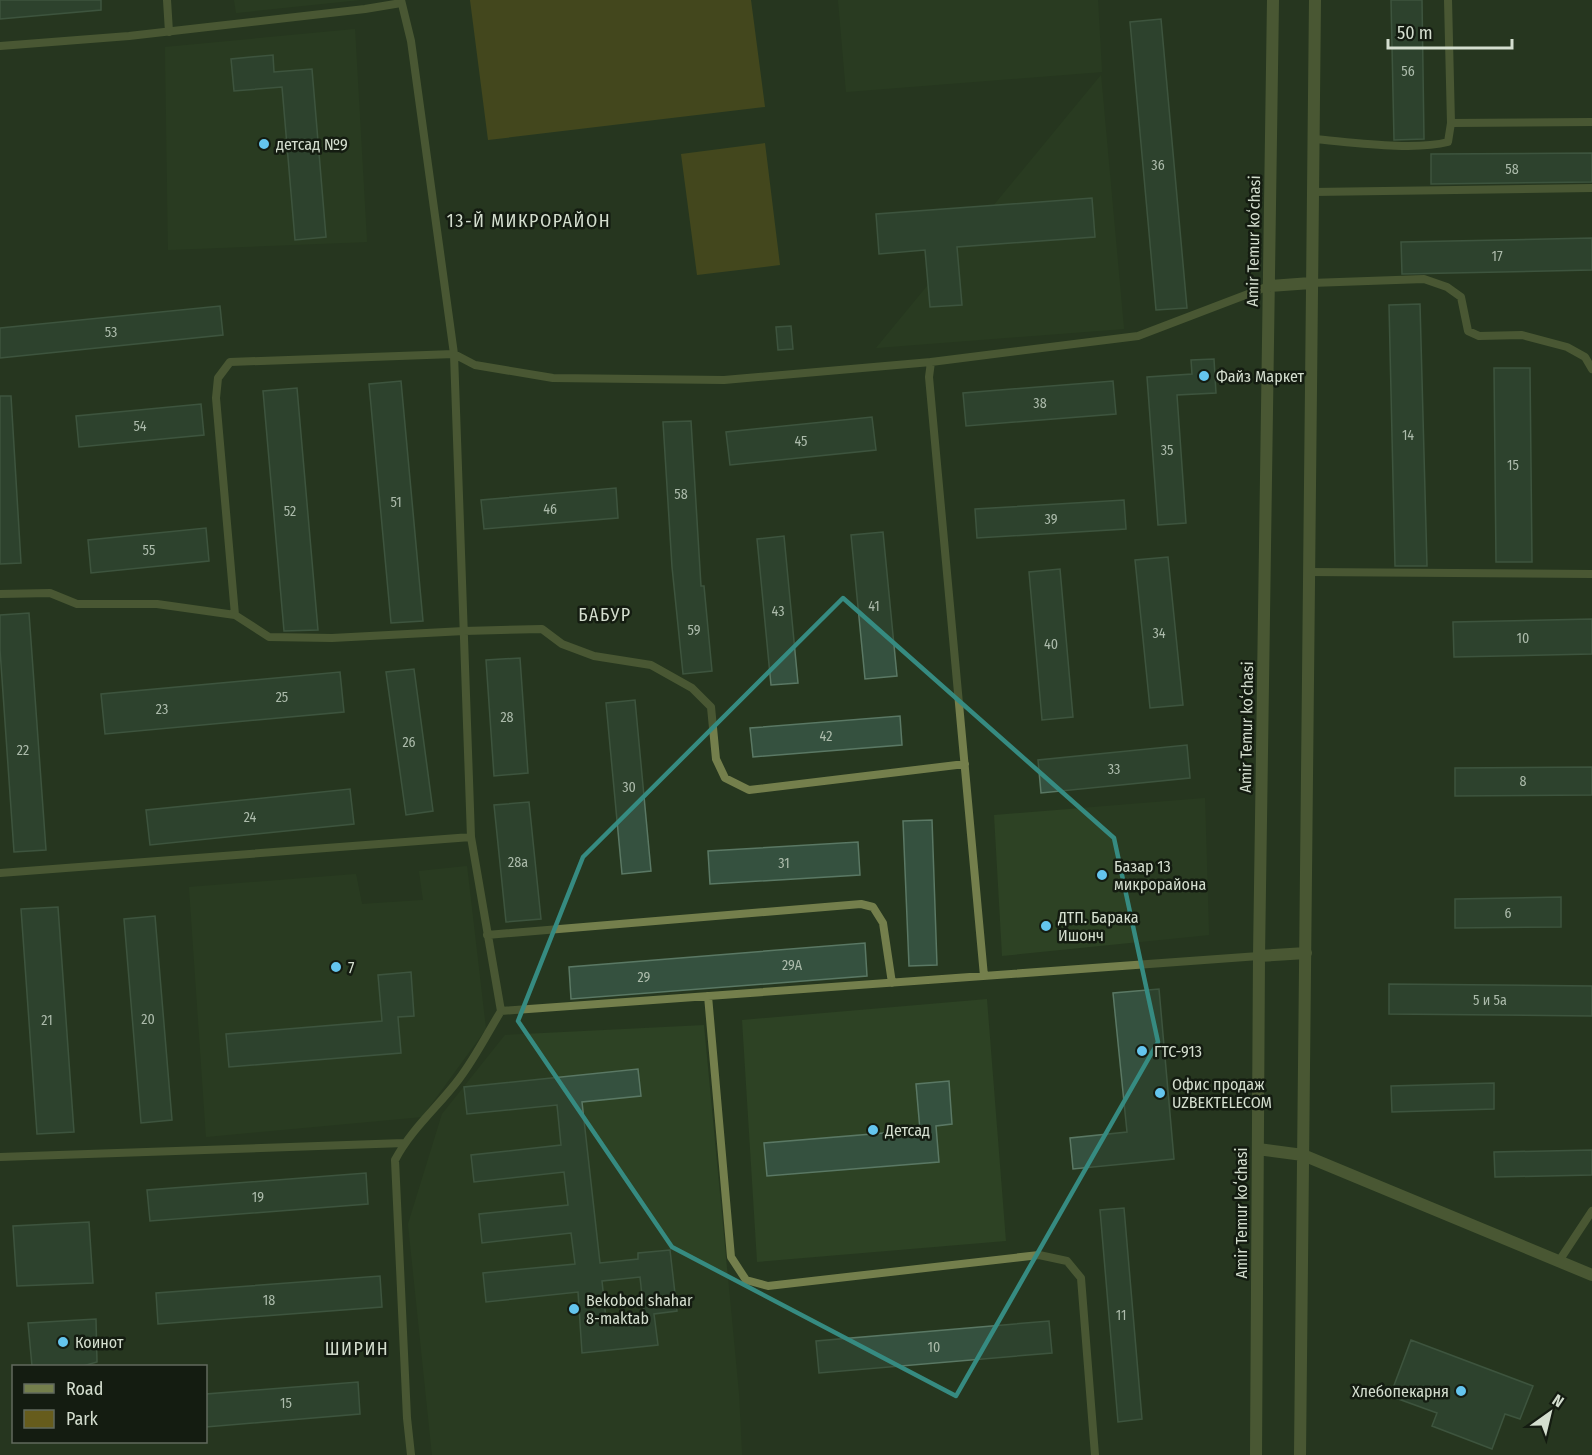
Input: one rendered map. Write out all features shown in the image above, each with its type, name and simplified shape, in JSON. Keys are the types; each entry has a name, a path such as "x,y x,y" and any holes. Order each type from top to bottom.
{"street":[{"name":"Amir Temur koʻchasi","path":"1256,1455 1260,956 1273,0"},
{"path":"1300,1455 1315,0"},
{"path":"1269,286 1311,283"},
{"path":"1260,956 1306,952"},
{"path":"1258,1149 1303,1155 1592,1275"}],"lane":[{"path":"167,0 169,32"},
{"path":"1313,138 1390,145 1437,145 1448,142 1451,123 1448,0"},
{"path":"0,46 169,32 365,9 401,1 411,41 454,354 471,837 501,1011 459,1079 404,1143 395,1160 407,1418 411,1455"},
{"path":"1451,123 1592,122"},
{"path":"1313,192 1592,188"},
{"path":"1311,283 1424,279 1447,287 1461,297 1468,331 1479,336 1522,335 1567,347 1585,357 1592,369"},
{"path":"235,615 216,398 218,378 230,362 454,354 475,365 553,378 724,380 930,362 1138,336 1269,286"},
{"path":"930,362 929,377 984,976"},
{"path":"1309,572 1592,574"},
{"path":"0,594 50,593 76,604 157,604 235,615 269,637 332,638 542,629 562,644 594,656 651,665 692,688 711,707 716,759 725,778 749,790 965,764"},
{"path":"0,873 471,837"},
{"path":"487,935 861,904 873,907 883,922 892,983"},
{"path":"501,1011 1260,956"},
{"path":"708,996 731,1257 746,1280 768,1286 1039,1255 1067,1261 1081,1278 1095,1455"},
{"path":"0,1157 404,1143"},
{"path":"1559,1261 1592,1211"}],"highlighted area":[{"path":"843,598 1114,838 1158,1042 956,1396 672,1247 518,1021 583,857"}],"shaded area":[{"path":"234,0 360,0 236,13"},
{"path":"838,0 1098,0 1102,72 846,92"},
{"name":"детсад №9","path":"355,29 367,242 168,250 165,47"},
{"path":"1101,75 1124,329 876,348"},
{"name":"Базар 13 микрорайона","path":"1205,798 1209,935 1002,956 994,815"},
{"name":"7","path":"467,866 486,1029 422,1117 206,1137 189,887 356,874 362,904 423,900 419,871"},
{"name":"Детсад","path":"987,999 1006,1241 757,1262 742,1020"},
{"name":"Bekobod shahar 8-maktab","path":"704,1025 739,1394 742,1455 432,1455 408,1224 442,1114 505,1035"}],"green space":[{"path":"470,0 751,0 765,107 488,140"},
{"path":"765,143 780,265 697,275 681,154"}],"building":[{"path":"0,0 101,0 101,10 0,19"},
{"path":"1391,0 1422,0 1424,139 1394,140"},
{"path":"1161,19 1187,308 1156,310 1130,22"},
{"path":"273,55 274,72 312,69 326,237 295,240 282,87 234,91 231,59"},
{"path":"1592,153 1592,182 1431,184 1431,154"},
{"path":"1092,198 1095,237 957,247 962,305 930,307 925,250 879,254 876,214"},
{"path":"1592,238 1592,270 1402,274 1401,242"},
{"path":"1420,304 1427,566 1395,566 1389,305"},
{"path":"220,306 223,335 0,358 0,328"},
{"path":"791,326 793,349 778,350 776,327"},
{"path":"1214,359 1216,393 1177,395 1186,523 1158,525 1147,377 1192,374 1191,360"},
{"path":"1494,368 1530,368 1532,562 1496,562"},
{"path":"401,381 423,621 391,623 369,384"},
{"path":"1113,381 1116,414 966,426 963,393"},
{"path":"297,388 318,630 284,631 263,391"},
{"path":"0,396 11,396 21,563 0,564"},
{"path":"201,404 204,435 79,447 76,416"},
{"path":"872,417 876,450 730,465 726,432"},
{"path":"691,421 701,586 704,586 712,671 683,674 672,567 663,422"},
{"path":"616,488 618,518 484,529 481,500"},
{"path":"1124,500 1126,529 977,538 975,509"},
{"path":"206,528 209,561 91,573 88,540"},
{"path":"883,532 897,676 865,679 851,535"},
{"path":"784,536 798,683 771,685 757,539"},
{"path":"1168,557 1183,705 1150,708 1135,560"},
{"path":"1060,569 1073,717 1042,720 1029,572"},
{"path":"29,613 46,850 14,852 0,650 0,615"},
{"path":"1592,619 1592,654 1454,657 1453,622"},
{"path":"520,658 528,773 494,776 486,660"},
{"path":"414,669 433,811 406,815 386,672"},
{"path":"340,672 344,712 105,734 101,694"},
{"path":"635,700 651,871 622,874 606,703"},
{"path":"900,716 902,745 753,757 750,728"},
{"path":"1187,745 1190,778 1041,793 1038,760"},
{"path":"1592,767 1592,795 1455,796 1455,768"},
{"path":"350,789 354,824 150,845 146,810"},
{"path":"529,802 541,919 506,922 494,805"},
{"path":"932,820 937,965 909,966 903,821"},
{"path":"858,842 860,875 710,884 708,851"},
{"path":"1561,897 1561,927 1455,928 1455,899"},
{"path":"58,907 74,1132 37,1134 21,909"},
{"path":"155,916 172,1120 141,1123 124,919"},
{"path":"865,943 867,976 571,999 569,967"},
{"path":"411,972 414,1016 398,1017 401,1053 229,1067 226,1034 382,1021 378,975"},
{"path":"1389,984 1592,986 1592,1016 1389,1014"},
{"name":"ГТС-913","path":"1159,989 1174,1159 1073,1169 1070,1138 1127,1132 1113,993"},
{"path":"638,1069 641,1096 582,1102 600,1263 638,1259 638,1253 670,1250 677,1311 654,1314 658,1345 582,1353 578,1292 486,1302 483,1273 575,1264 571,1233 482,1243 479,1214 568,1205 564,1172 474,1182 471,1155 561,1145 557,1105 467,1114 464,1087","holes":["640,1277 644,1314 606,1319 602,1281"]},
{"path":"949,1081 952,1124 936,1126 939,1162 767,1176 764,1143 920,1130 916,1084"},
{"path":"1494,1083 1494,1109 1392,1112 1391,1086"},
{"path":"1592,1150 1592,1175 1495,1177 1494,1152"},
{"path":"366,1173 368,1204 150,1221 147,1190"},
{"path":"1124,1208 1142,1419 1118,1422 1100,1210"},
{"path":"89,1222 93,1283 17,1286 13,1226"},
{"path":"380,1276 382,1307 158,1324 156,1293"},
{"name":"Коинот","path":"96,1319 97,1362 86,1365 32,1365 28,1323"},
{"path":"1049,1321 1052,1353 819,1373 816,1341"},
{"name":"Хлебопекарня","path":"1411,1340 1533,1386 1520,1419 1505,1414 1492,1449 1432,1426 1437,1413 1390,1396"},
{"path":"358,1382 360,1414 207,1427 207,1394"}],"place":[{"name":"детсад №9","path":"264,144"},
{"name":"Файз Маркет","path":"1204,376"},
{"name":"Базар 13 микрорайона","path":"1102,875"},
{"name":"ДТП. Барака Ишонч","path":"1046,926"},
{"name":"7","path":"336,967"},
{"name":"ГТС-913","path":"1142,1051"},
{"name":"Офис продаж UZBEKTELECOM","path":"1160,1093"},
{"name":"Детсад","path":"873,1130"},
{"name":"Bekobod shahar 8-maktab","path":"574,1309"},
{"name":"Коинот","path":"63,1342"},
{"name":"Хлебопекарня","path":"1461,1391"}],"district":[{"name":"13-Й МИКРОРАЙОН","path":"529,221"},
{"name":"БАБУР","path":"605,615"},
{"name":"ШИРИН","path":"357,1349"}]}
